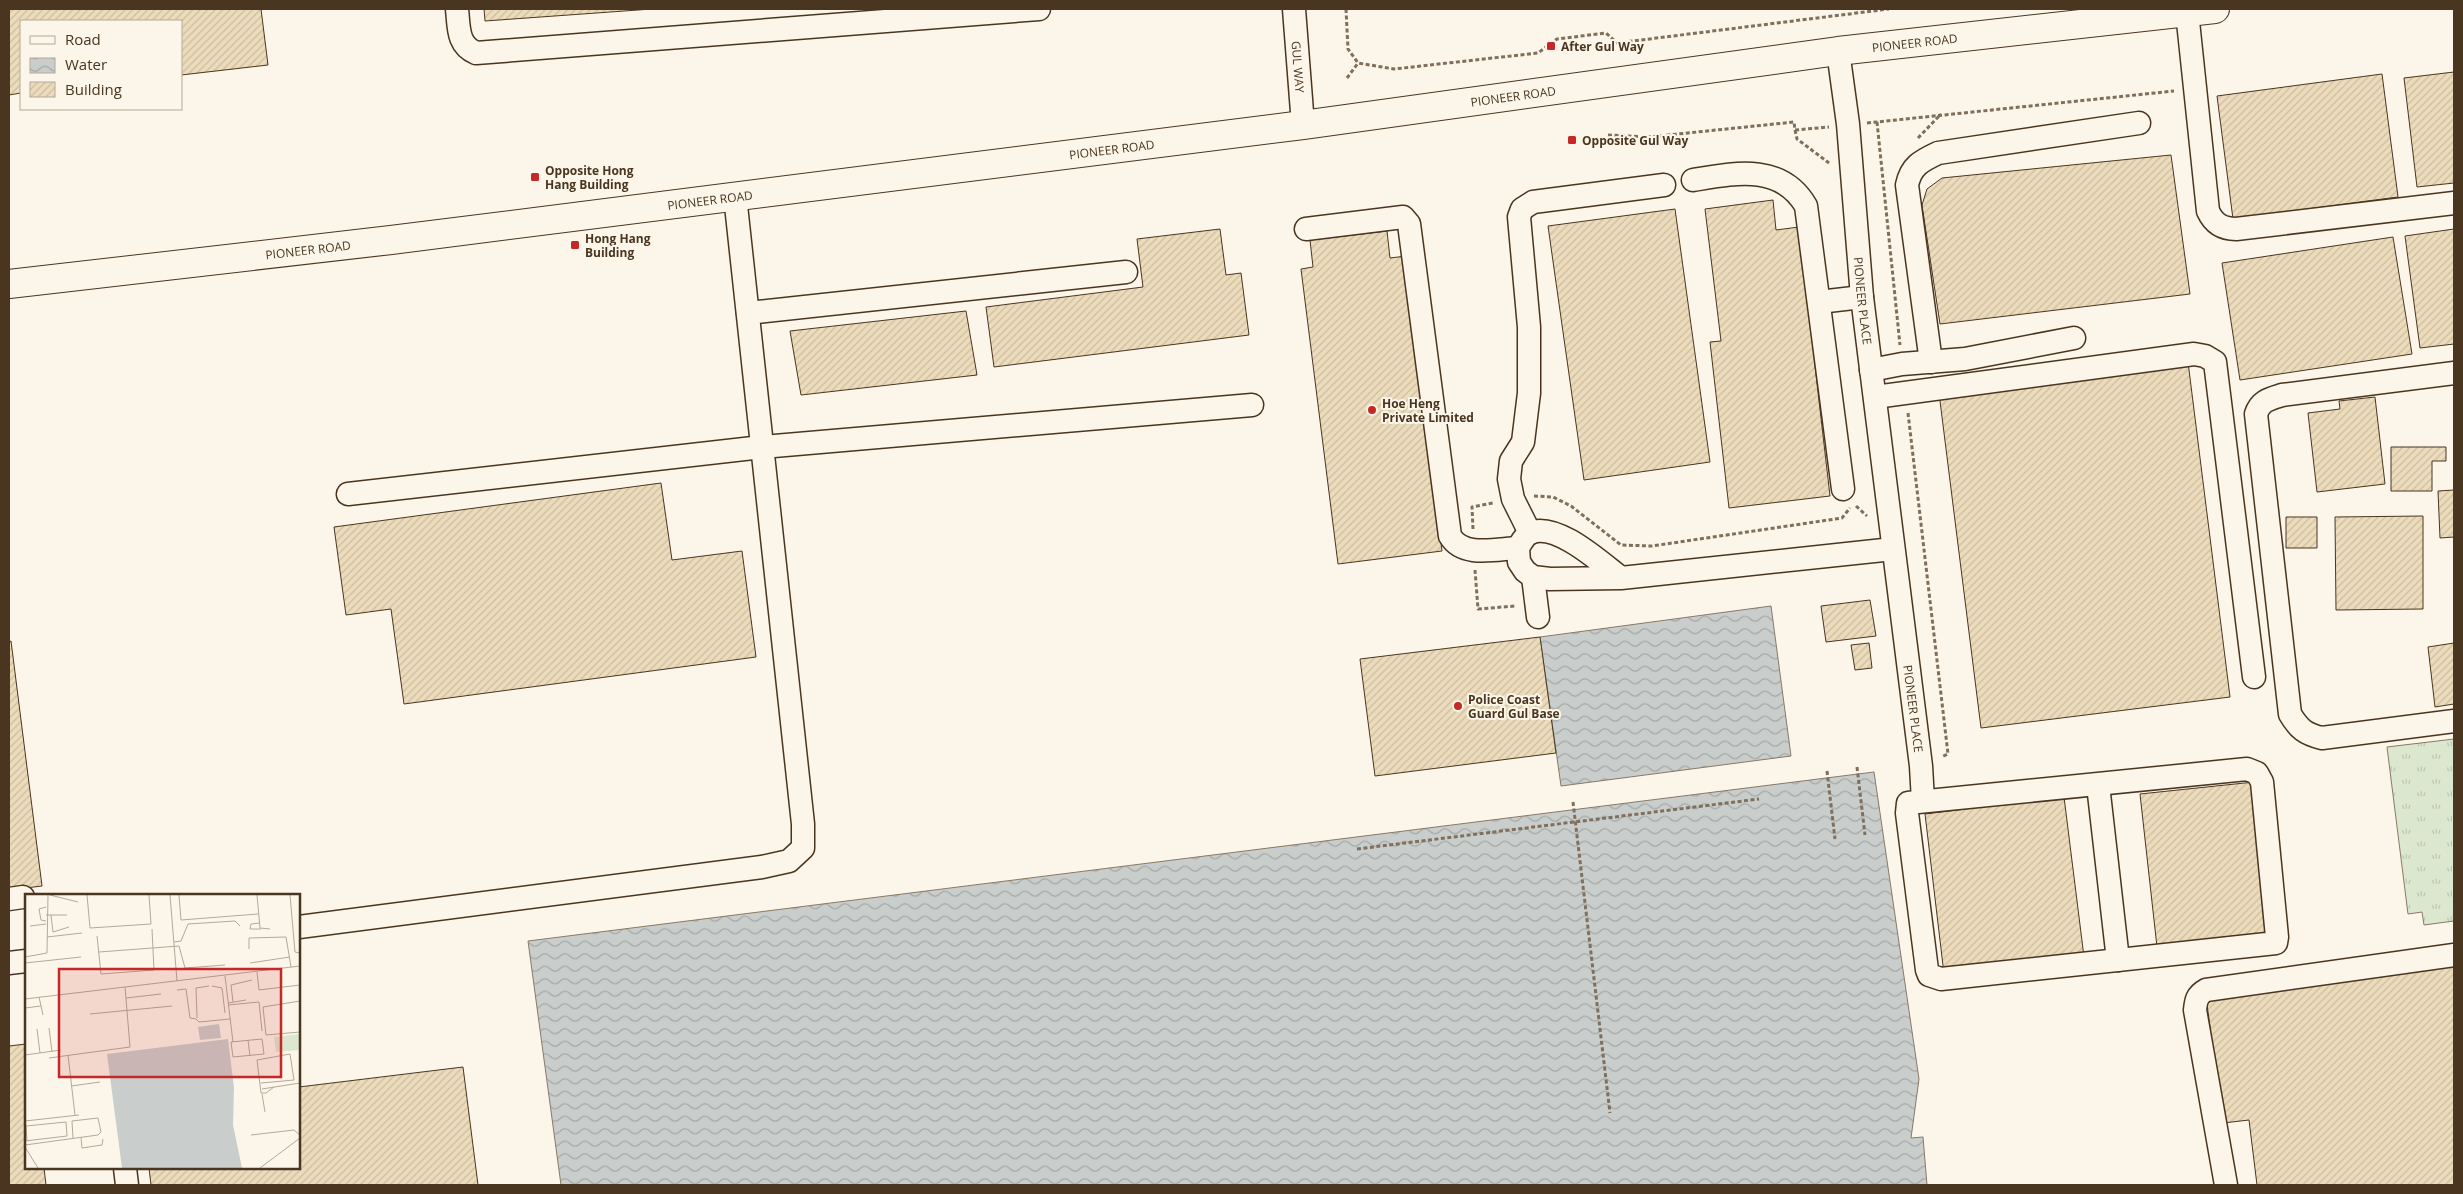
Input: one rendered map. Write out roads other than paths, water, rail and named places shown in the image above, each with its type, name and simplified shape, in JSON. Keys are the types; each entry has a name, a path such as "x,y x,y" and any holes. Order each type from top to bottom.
{"main road":[{"name":"PIONEER ROAD","path":"9,284 372,242 1303,125 1838,52 2215,9"}],"street":[{"path":"457,9 460,40 468,50 476,53 1039,9"},
{"name":"GUL WAY","path":"1294,9 1303,125"},
{"path":"2187,12 2208,211 2216,223 2222,227 2236,229 2454,203"},
{"name":"PIONEER PLACE","path":"1838,52 1848,124 1862,296 1922,782"},
{"path":"1931,362 1907,185 1910,172 1926,158 1938,153 2140,123"},
{"path":"1693,180 1728,174 1767,175 1780,180 1799,194 1806,206 1843,489"},
{"path":"1538,617 1533,577 1519,562 1524,541 1509,479 1511,461 1523,442 1529,393 1529,327 1519,217 1522,208 1533,202 1664,185"},
{"path":"300,927 762,867 789,861 803,848 803,824 735,196"},
{"path":"1306,229 1403,217 1410,224 1450,536 1455,543 1469,550 1524,541 1542,531 1562,536 1622,578"},
{"path":"748,313 1126,272"},
{"path":"1819,302 1862,296"},
{"path":"1871,370 1902,364 1965,358 2074,338"},
{"path":"1874,397 2194,354 2205,356 2216,362 2254,677"},
{"path":"2454,373 2282,395 2264,401 2258,407 2256,414 2290,714 2298,728 2307,734 2322,738 2454,721"},
{"path":"348,494 762,446 1252,405"},
{"path":"1533,577 1550,579 1622,578 1893,549"},
{"path":"2247,769 2257,773 2262,782 2277,937 2276,943 1941,979 1930,975 1927,970 1907,812 1908,804 1922,782 2098,785 2247,769"},
{"path":"2098,785 2118,960"},
{"path":"2226,1185 2196,1010 2196,999 2200,994 2206,990 2454,955"},
{"path":"9,964 25,962"},
{"path":"125,1169 127,1185"}],"water":[{"path":"1771,606 1791,756 1561,786 1540,637"},
{"path":"1874,772 1919,1079 1911,1138 1923,1137 1927,1185 561,1185 528,941"}],"place":[{"name":"After Gul Way","path":"1551,46"},
{"name":"Opposite Gul Way","path":"1572,140"},
{"name":"Opposite Hong Hang Building","path":"535,177"},
{"name":"Hong Hang Building","path":"575,245"},
{"name":"Hoe Heng Private Limited","path":"1372,410"},
{"name":"Police Coast Guard Gul Base","path":"1458,706"}]}
